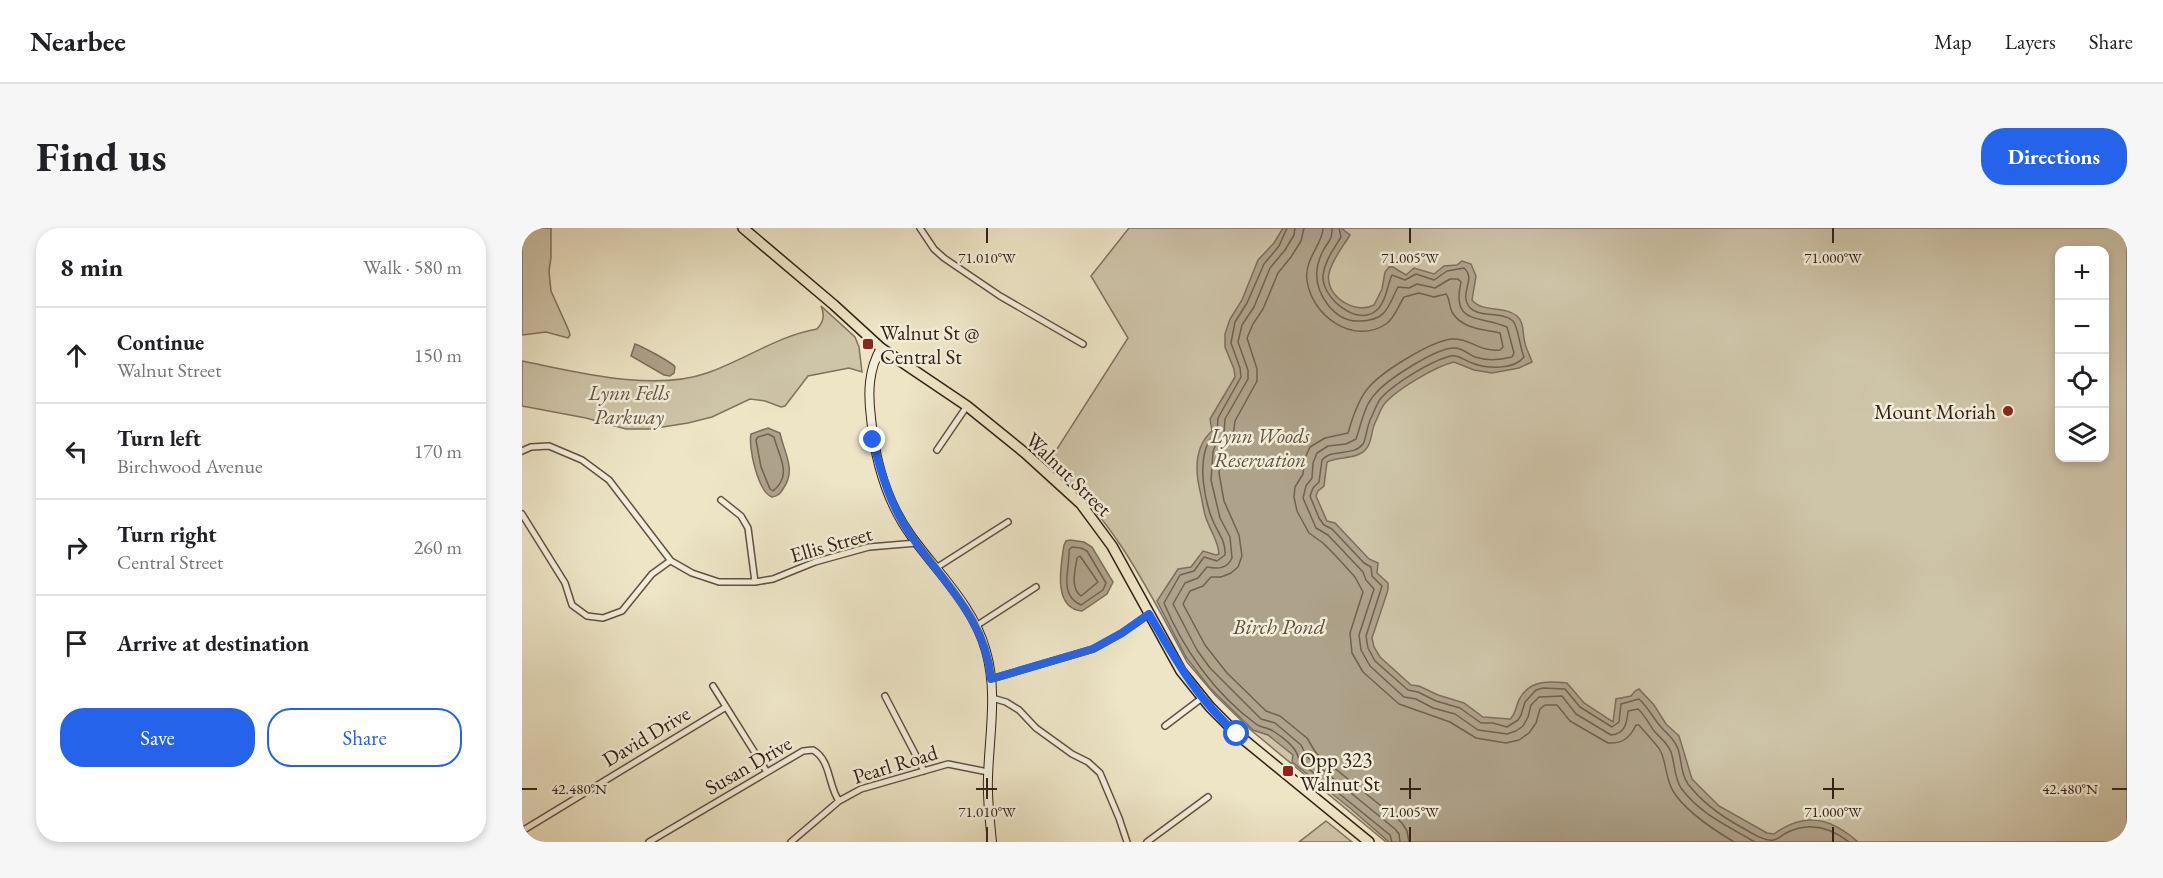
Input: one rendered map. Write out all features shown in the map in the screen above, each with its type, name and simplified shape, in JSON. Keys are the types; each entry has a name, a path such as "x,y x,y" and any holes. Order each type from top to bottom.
{"main road":[{"name":"Walnut Street","path":"743,228 881,348 967,406 1025,453 1081,504 1112,546 1181,671 1202,698 1237,734 1369,842"}],"street":[{"path":"920,228 934,249 944,258 1000,296 1083,344"},
{"path":"881,348 869,379 869,402 873,440 882,476 893,504 917,543 972,615 985,648 992,698 988,772 992,842"},
{"path":"937,450 967,406"},
{"path":"522,451 531,447 549,446 582,460 600,473 609,480 670,561 652,574 622,611 603,618 587,615 572,605 565,583 522,514"},
{"path":"721,500 741,516 748,528 755,582"},
{"path":"936,568 1008,522"},
{"name":"Ellis Street","path":"670,561 692,573 719,582 755,582 773,579 815,562 868,548 917,543"},
{"path":"976,626 1036,587"},
{"path":"991,679 1093,649 1122,633 1149,614"},
{"path":"713,686 767,772"},
{"path":"885,696 924,771"},
{"path":"992,698 1006,702 1019,710 1036,728 1072,754 1088,762 1100,773 1127,842"},
{"path":"1165,726 1202,698"},
{"name":"David Drive","path":"522,831 726,707"},
{"name":"Susan Drive","path":"650,842 803,751 813,750 823,759 839,801"},
{"name":"Pearl Road","path":"791,842 839,801 861,789 951,764 988,772"},
{"path":"1147,842 1208,797"}],"green space":[{"path":"522,228 551,228 549,271 551,291 569,331 568,338 546,332 522,335"},
{"name":"Lynn Woods Reservation","path":"1129,228 2127,228 2127,842 1386,842 1252,731 1215,695 1187,662 1143,582 1110,530 1071,484 1048,463 1128,338 1091,276"},
{"name":"Lynn Fells Parkway","path":"821,306 855,337 859,347 862,372 849,368 808,376 785,406 750,399 712,417 688,423 650,429 626,429 586,418 522,406 522,361 615,378 663,381 686,378 721,368 788,337 817,329 823,318"},
{"path":"1326,821 1352,842 1299,842"}],"water":[{"name":"Birch Pond","path":"1283,228 1341,228 1350,235 1333,263 1329,281 1336,296 1358,307 1374,305 1382,289 1385,272 1389,267 1406,275 1414,268 1434,274 1444,266 1457,265 1462,261 1471,264 1476,276 1472,300 1481,306 1506,311 1517,316 1521,322 1532,362 1519,368 1492,373 1474,370 1454,362 1437,368 1408,385 1386,402 1381,409 1366,449 1358,455 1327,462 1324,486 1316,496 1327,521 1335,523 1369,559 1378,563 1377,573 1388,583 1388,590 1372,638 1380,657 1411,685 1464,703 1483,717 1510,719 1524,692 1535,685 1553,682 1567,683 1584,703 1613,722 1616,699 1631,696 1639,689 1654,705 1666,724 1679,736 1692,779 1719,806 1767,833 1774,834 1796,822 1818,820 1838,827 1858,842 1389,842 1292,762 1293,755 1268,735 1253,730 1210,688 1186,657 1157,601 1178,569 1191,567 1203,551 1219,554 1206,519 1198,483 1199,451 1212,431 1210,419 1235,377 1225,347 1225,334 1230,319 1242,300 1258,260 1274,243"},
{"path":"635,344 673,365 674,373 670,376 664,375 631,356"},
{"path":"768,428 780,433 789,468 787,482 783,489 772,497 762,487 758,478 750,440 751,434"},
{"path":"1070,540 1084,542 1092,547 1113,582 1107,594 1082,611 1072,608 1062,594 1061,563 1064,545"}],"place":[{"name":"Walnut St @ Central St","path":"868,344"},
{"name":"Mount Moriah","path":"2008,411"},
{"name":"Opp 323 Walnut St","path":"1288,771"}],"route":[{"path":"873,440 882,476 893,504 911,536 972,615 985,648 991,679 1093,649 1111,640 1149,614 1181,671 1210,707 1237,734"}]}
